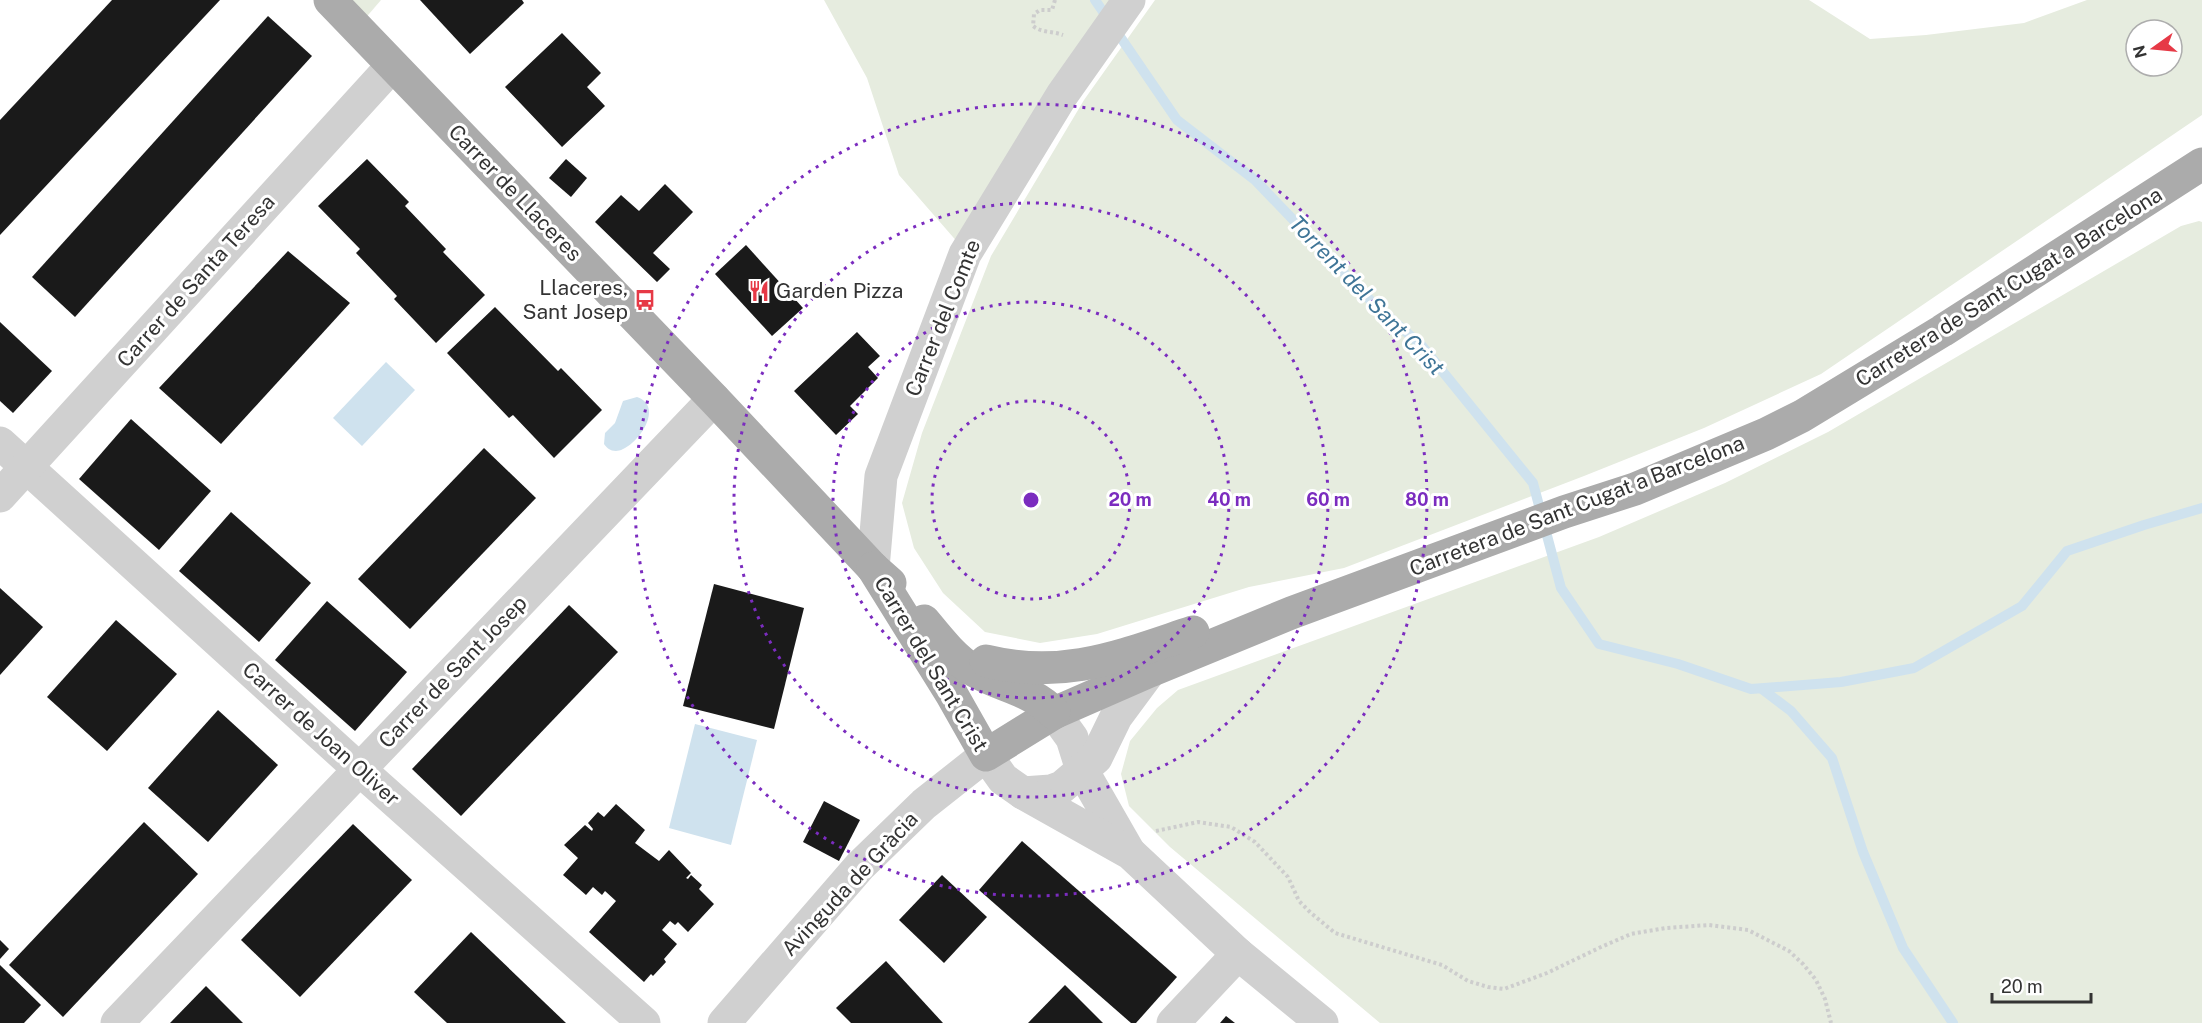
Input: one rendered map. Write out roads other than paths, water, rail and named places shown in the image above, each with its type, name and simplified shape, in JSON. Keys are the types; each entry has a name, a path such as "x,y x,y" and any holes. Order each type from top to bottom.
{"main road":[{"name":"Carrer de Llaceres","path":"330,0 714,399 873,568"},
{"name":"Carretera de Sant Cugat a Barcelona","path":"986,754 1054,713 1150,671 1291,614 1564,512 1635,489 1691,467 1802,416 2199,171"},
{"name":"Carrer del Sant Crist","path":"873,568 908,600 938,638 972,670 1023,690 1043,701 1054,713"},
{"name":"Carrer del Sant Crist","path":"873,568 986,754"},
{"path":"952,652 1019,667 1068,667 1125,655 1238,619 1291,614"}],"street":[{"name":"Carrer del Comte","path":"873,568 881,476 965,254 1062,94 1113,24"},
{"name":"Carrer de Santa Teresa","path":"0,496 392,66"},
{"name":"Carrer de Sant Josep","path":"117,1023 714,399"},
{"name":"Carrer de Joan Oliver","path":"0,443 359,769 644,1023"},
{"path":"1023,793 1051,792 1062,787 1096,758 1116,717 1150,671"},
{"name":"Carrer del Sant Crist","path":"1054,713 1072,738 1082,770 1130,853"},
{"name":"Carrer del Sant Crist","path":"986,754 1004,779 1023,793 1130,853 1238,954 1322,1023"},
{"name":"Avinguda de Gràcia","path":"724,1023 860,866 924,804 986,754"},
{"path":"1173,1023 1238,954"}],"water":[{"path":"386,362 415,390 362,446 333,418"},
{"path":"637,397 645,402 649,410 644,428 631,444 616,451 610,450 604,444 605,433 615,423 623,401"},
{"path":"695,724 757,740 731,845 669,828"}],"waterway":[{"name":"Torrent del Sant Crist","path":"1095,0 1177,120 1255,180 1371,301 1422,346 1533,483 1561,588 1599,644 1678,664 1751,689 1841,682 1914,668 2022,606 2067,551 2202,508"},
{"path":"1762,689 1791,711 1832,758 1863,852 1903,948 1953,1023"}],"place":[{"name":"Garden Pizza","path":"759,291"},
{"name":"Llaceres, Sant Josep","path":"645,300"}]}
